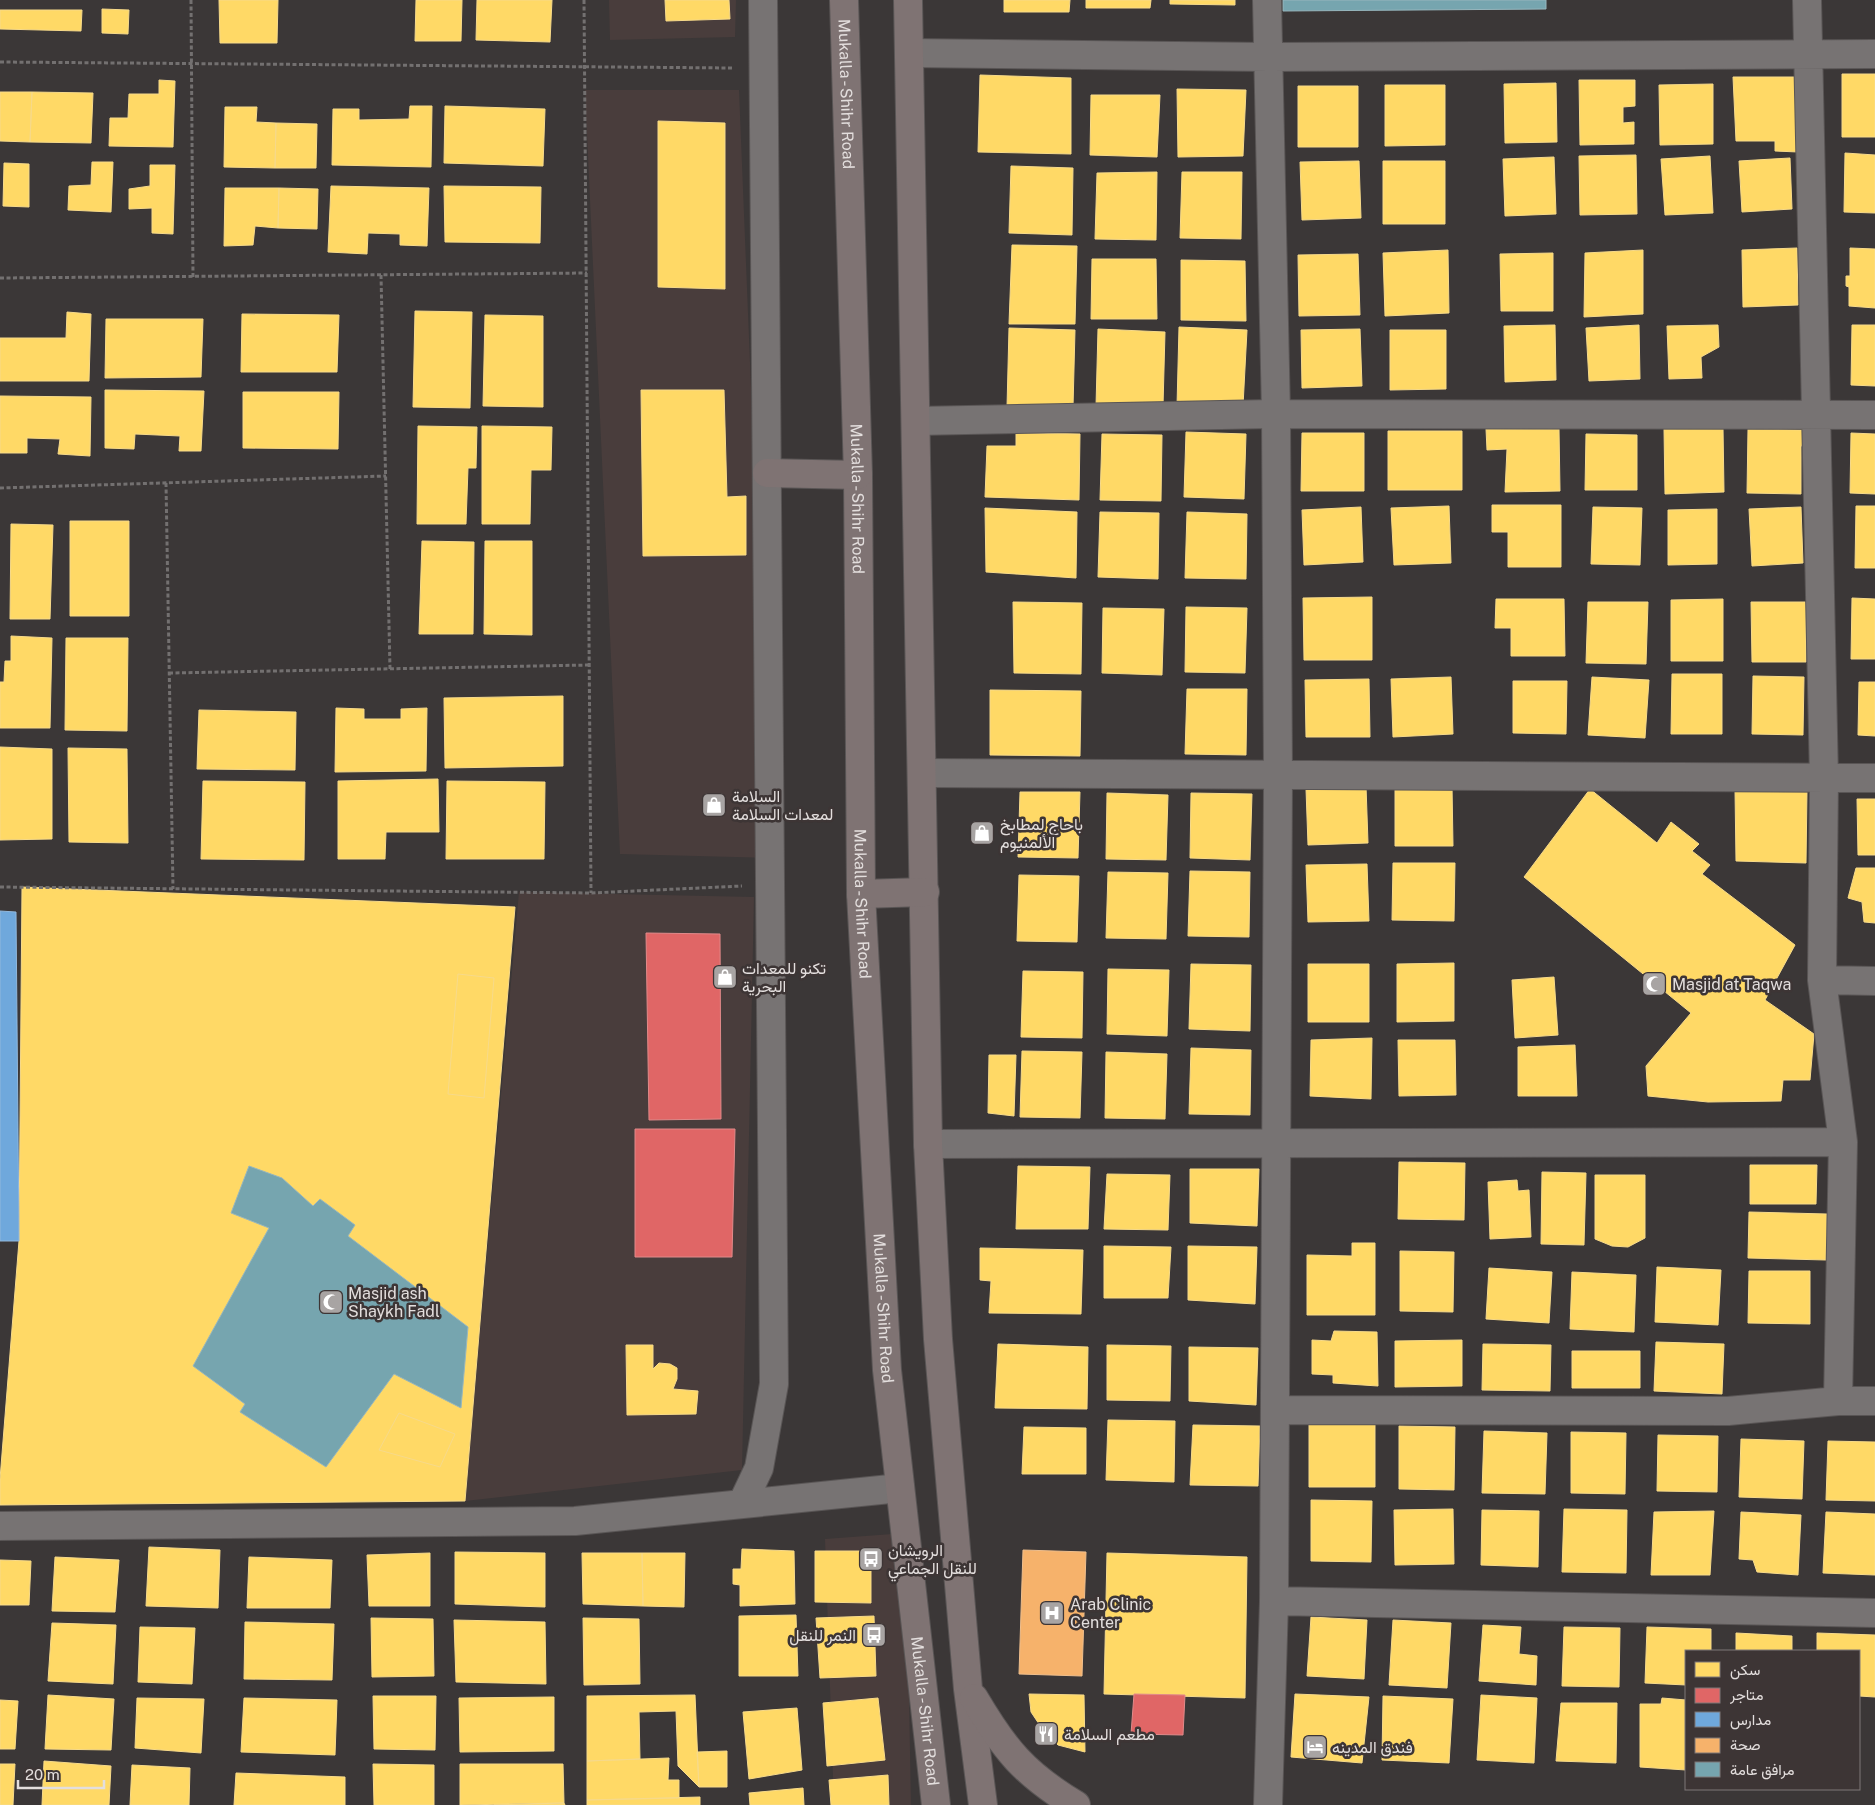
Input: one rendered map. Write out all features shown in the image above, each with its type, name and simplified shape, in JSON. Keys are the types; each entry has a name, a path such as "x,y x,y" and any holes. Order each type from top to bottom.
{"highway":[{"name":"Mukalla - Shihr Road","path":"844,0 858,475 861,894 887,1370 936,1805"},
{"path":"908,0 928,1144 938,1339 968,1689 983,1805"},
{"path":"767,473 858,475"},
{"path":"861,894 925,892"},
{"path":"968,1689 996,1735 1027,1772 1051,1790 1076,1805"}],"street":[{"path":"742,1504 759,1468 774,1384 763,0"},
{"path":"1267,0 1276,414 1278,776 1274,1601 1268,1805"},
{"path":"1808,0 1824,778 1822,980 1843,1142 1838,1401"},
{"path":"910,53 1268,57 1875,54"},
{"path":"916,421 1276,414 1875,415"},
{"path":"922,773 1875,778"},
{"path":"1822,980 1875,981"},
{"path":"928,1144 1843,1142"},
{"path":"1275,1410 1728,1411 1838,1401 1875,1401"},
{"path":"0,1526 575,1521 900,1488"},
{"path":"1274,1601 1875,1613"}],"path":[{"path":"191,0 193,277"},
{"path":"584,0 590,893"},
{"path":"0,62 764,68"},
{"path":"0,278 586,273"},
{"path":"381,275 390,669"},
{"path":"0,488 386,476"},
{"path":"166,483 173,889"},
{"path":"169,673 589,665"},
{"path":"0,887 590,893 770,885"}],"shaded area":[{"path":"609,0 736,0 735,37 610,40"},
{"path":"585,90 739,90 770,858 620,854"},
{"path":"519,892 754,897 742,1470 465,1501"},
{"path":"906,1533 911,1805 834,1805 825,1539"}],"building: سكن":[{"path":"219,0 278,0 277,43 220,43"},
{"path":"416,0 462,0 461,41 415,41"},
{"path":"477,0 552,0 550,42 476,40"},
{"path":"665,0 729,0 730,19 666,21"},
{"path":"1004,0 1070,0 1069,12 1004,12"},
{"path":"1086,0 1151,0 1150,8 1086,8"},
{"path":"1170,0 1235,0 1235,5 1170,4"},
{"path":"102,9 129,10 128,34 102,33"},
{"path":"0,10 82,10 81,31 0,29"},
{"path":"1842,74 1875,74 1875,137 1842,137"},
{"path":"980,75 1071,78 1071,154 978,152"},
{"path":"1733,77 1796,77 1798,152 1775,151 1775,141 1736,141"},
{"path":"159,80 175,81 173,147 109,146 110,118 128,118 129,94 159,94"},
{"path":"1579,80 1635,80 1635,106 1623,107 1623,123 1634,122 1634,144 1580,145"},
{"path":"1556,83 1557,142 1505,143 1504,84"},
{"path":"1713,84 1713,144 1660,145 1659,85"},
{"path":"1385,85 1445,85 1445,145 1385,146"},
{"path":"1298,86 1358,86 1358,147 1298,147"},
{"path":"1177,89 1246,90 1243,156 1178,157"},
{"path":"0,92 32,92 30,142 0,141"},
{"path":"32,92 93,93 91,143 30,142"},
{"path":"1091,95 1160,95 1157,157 1090,155"},
{"path":"410,106 432,106 431,167 332,165 333,109 359,109 359,120 409,119"},
{"path":"445,106 545,109 543,166 444,163"},
{"path":"225,107 257,107 256,122 276,123 275,168 224,167"},
{"path":"658,121 725,123 725,289 658,287"},
{"path":"276,123 317,124 316,168 275,168"},
{"path":"1845,153 1875,155 1875,213 1844,212"},
{"path":"1636,155 1637,214 1580,215 1579,156"},
{"path":"1710,156 1713,213 1665,215 1661,159"},
{"path":"1554,157 1556,214 1505,216 1503,159"},
{"path":"1790,158 1792,209 1742,212 1739,161"},
{"path":"1359,161 1361,218 1302,220 1300,162"},
{"path":"1383,161 1445,161 1445,224 1383,224"},
{"path":"92,162 113,162 111,212 68,210 69,186 91,185"},
{"path":"4,163 29,164 29,207 3,206"},
{"path":"150,165 175,165 173,234 152,233 152,208 129,209 129,189 150,186"},
{"path":"1011,166 1073,168 1072,235 1009,233"},
{"path":"1157,172 1156,240 1095,239 1097,173"},
{"path":"1182,172 1242,172 1241,239 1180,238"},
{"path":"331,186 429,188 427,246 400,245 400,234 368,233 367,254 328,252"},
{"path":"444,186 541,187 540,243 445,242"},
{"path":"225,188 279,188 278,228 255,226 253,245 224,246"},
{"path":"279,188 318,189 317,229 278,228"},
{"path":"1012,245 1077,246 1075,324 1009,324"},
{"path":"1797,248 1798,305 1743,307 1742,250"},
{"path":"1850,248 1875,249 1875,308 1849,306 1849,287 1846,286 1846,276 1850,276"},
{"path":"1448,250 1449,313 1385,316 1383,253"},
{"path":"1643,250 1643,314 1584,317 1585,253"},
{"path":"1553,253 1553,311 1501,311 1500,254"},
{"path":"1358,254 1360,315 1299,316 1298,255"},
{"path":"1092,259 1156,259 1157,319 1091,319"},
{"path":"1181,260 1245,261 1246,321 1181,320"},
{"path":"415,311 472,312 470,408 413,407"},
{"path":"67,312 91,314 89,381 0,381 0,338 66,338"},
{"path":"242,314 339,315 337,372 241,372"},
{"path":"485,315 543,316 543,407 483,406"},
{"path":"106,319 203,319 201,377 105,378"},
{"path":"1555,325 1556,380 1505,382 1504,326"},
{"path":"1639,325 1640,379 1589,381 1586,328"},
{"path":"1718,325 1719,347 1701,357 1702,378 1669,379 1667,326"},
{"path":"1852,325 1875,325 1875,386 1851,385"},
{"path":"1179,327 1247,330 1243,406 1177,406"},
{"path":"1009,328 1075,330 1073,407 1007,407"},
{"path":"1098,329 1165,332 1163,406 1096,406"},
{"path":"1360,329 1362,386 1302,388 1301,330"},
{"path":"1390,330 1446,330 1446,389 1390,390"},
{"path":"105,390 204,391 201,451 179,451 180,436 135,434 134,449 105,448"},
{"path":"641,390 724,390 727,497 746,496 746,555 643,556"},
{"path":"243,392 339,392 338,449 243,448"},
{"path":"0,396 91,397 90,456 58,454 60,439 27,438 27,453 0,453"},
{"path":"418,426 477,427 476,468 468,468 466,524 417,524"},
{"path":"482,426 552,427 551,470 531,470 530,524 482,524"},
{"path":"1723,428 1724,492 1665,494 1664,429"},
{"path":"1486,429 1559,429 1560,491 1505,492 1507,449 1487,450"},
{"path":"1748,429 1809,430 1809,444 1801,446 1801,494 1747,493"},
{"path":"1388,431 1462,431 1462,490 1388,490"},
{"path":"1186,432 1246,434 1244,499 1184,497"},
{"path":"1016,433 1080,434 1079,500 985,497 987,446 1016,446"},
{"path":"1302,433 1364,433 1364,491 1301,491"},
{"path":"1851,433 1875,434 1875,494 1850,493"},
{"path":"1102,434 1162,435 1161,501 1100,500"},
{"path":"1586,434 1637,435 1637,490 1585,490"},
{"path":"1492,505 1561,505 1561,567 1508,567 1508,532 1492,532"},
{"path":"1449,506 1451,563 1394,565 1391,508"},
{"path":"1856,506 1875,506 1875,568 1855,568"},
{"path":"1361,507 1363,562 1304,565 1302,510"},
{"path":"1593,507 1642,508 1640,565 1591,564"},
{"path":"1801,507 1803,563 1752,566 1749,509"},
{"path":"985,508 1077,512 1076,578 986,572"},
{"path":"1717,509 1717,564 1668,565 1668,510"},
{"path":"1100,512 1159,513 1158,579 1098,577"},
{"path":"1187,512 1247,514 1246,579 1185,578"},
{"path":"70,521 129,521 129,616 70,616"},
{"path":"11,524 53,525 50,619 10,619"},
{"path":"422,541 474,542 473,634 419,634"},
{"path":"485,541 532,541 532,635 484,634"},
{"path":"1372,597 1372,660 1304,660 1303,598"},
{"path":"1852,598 1875,599 1875,659 1851,659"},
{"path":"1496,599 1564,599 1565,656 1511,656 1511,628 1495,628"},
{"path":"1723,599 1723,661 1671,661 1671,600"},
{"path":"1013,602 1082,603 1081,674 1014,673"},
{"path":"1588,602 1648,602 1646,664 1586,663"},
{"path":"1751,602 1806,602 1806,662 1752,662"},
{"path":"1186,607 1247,608 1245,673 1185,672"},
{"path":"1103,608 1164,609 1162,675 1102,673"},
{"path":"11,636 52,638 50,728 0,728 0,682 4,682 5,661 11,661"},
{"path":"66,638 128,638 127,731 65,730"},
{"path":"1672,674 1722,674 1722,734 1671,734"},
{"path":"1753,676 1804,677 1803,735 1752,734"},
{"path":"1451,677 1453,734 1393,737 1391,679"},
{"path":"1592,677 1649,680 1645,738 1588,735"},
{"path":"1369,679 1370,737 1306,737 1305,680"},
{"path":"1513,681 1567,681 1566,734 1513,733"},
{"path":"1859,682 1875,682 1875,736 1858,735"},
{"path":"1187,689 1247,689 1246,755 1185,754"},
{"path":"990,690 1081,691 1080,756 990,755"},
{"path":"563,696 563,766 445,768 444,698"},
{"path":"336,708 364,709 364,719 401,719 401,709 427,708 426,771 335,772"},
{"path":"199,710 296,712 295,770 197,769"},
{"path":"0,747 52,749 52,839 0,840"},
{"path":"68,748 127,749 128,843 69,842"},
{"path":"438,779 439,832 386,832 385,859 338,859 338,781"},
{"path":"203,781 305,782 304,860 201,859"},
{"path":"447,781 545,782 544,859 446,859"},
{"path":"1366,786 1368,843 1308,845 1306,789"},
{"path":"1452,786 1453,846 1395,846 1395,787"},
{"path":"1590,789 1657,843 1671,822 1699,844 1692,851 1710,865 1702,874 1795,945 1765,1000 1814,1034 1810,1080 1783,1080 1781,1101 1708,1102 1648,1096 1646,1066 1691,1013 1524,877"},
{"path":"1735,790 1807,791 1806,863 1736,861"},
{"path":"1020,792 1080,792 1078,858 1018,857"},
{"path":"1107,793 1168,795 1166,860 1106,859"},
{"path":"1191,793 1252,794 1250,860 1190,858"},
{"path":"1857,799 1875,799 1875,855 1858,855"},
{"path":"1393,863 1455,863 1454,921 1392,920"},
{"path":"1367,864 1369,921 1308,922 1306,865"},
{"path":"1856,868 1875,868 1875,923 1864,922 1862,902 1848,898"},
{"path":"1190,871 1250,872 1249,937 1188,936"},
{"path":"1108,872 1168,873 1166,939 1106,938"},
{"path":"1019,875 1079,876 1077,942 1017,941"},
{"path":"22,887 515,907 465,1501 0,1505 0,1479 19,1241"},
{"path":"1454,963 1454,1021 1397,1022 1397,964"},
{"path":"1191,964 1251,965 1250,1031 1189,1029"},
{"path":"1308,964 1369,964 1369,1022 1308,1022"},
{"path":"1108,969 1169,970 1167,1036 1107,1034"},
{"path":"1023,971 1083,972 1082,1038 1021,1037"},
{"path":"458,974 494,978 484,1098 448,1094"},
{"path":"1554,977 1558,1035 1515,1038 1512,980"},
{"path":"1372,1038 1371,1099 1310,1096 1311,1040"},
{"path":"1398,1040 1455,1040 1456,1095 1399,1096"},
{"path":"1575,1045 1577,1096 1518,1096 1518,1047"},
{"path":"1191,1048 1251,1050 1250,1115 1189,1114"},
{"path":"1022,1051 1082,1052 1080,1118 1020,1117"},
{"path":"1106,1052 1167,1054 1165,1119 1105,1118"},
{"path":"989,1055 1016,1055 1014,1116 988,1113"},
{"path":"1399,1162 1465,1163 1464,1220 1398,1219"},
{"path":"1750,1165 1817,1165 1816,1204 1750,1204"},
{"path":"1018,1166 1090,1167 1088,1229 1016,1229"},
{"path":"1190,1169 1259,1169 1257,1226 1190,1223"},
{"path":"1542,1172 1586,1173 1584,1245 1541,1244"},
{"path":"1107,1174 1170,1175 1168,1230 1104,1229"},
{"path":"1595,1175 1645,1175 1645,1238 1628,1247 1612,1246 1595,1239"},
{"path":"1517,1180 1518,1191 1529,1190 1531,1237 1490,1239 1488,1182"},
{"path":"1749,1212 1827,1214 1826,1260 1748,1258"},
{"path":"1352,1243 1375,1243 1375,1315 1307,1315 1307,1255 1352,1256"},
{"path":"1104,1246 1171,1247 1168,1298 1104,1298"},
{"path":"1188,1246 1257,1247 1255,1304 1188,1300"},
{"path":"980,1248 1083,1250 1081,1314 989,1313 991,1281 980,1280"},
{"path":"1400,1251 1454,1252 1453,1312 1400,1311"},
{"path":"1657,1267 1721,1270 1718,1325 1655,1322"},
{"path":"1489,1268 1552,1272 1549,1323 1486,1319"},
{"path":"1749,1271 1810,1271 1810,1324 1748,1323"},
{"path":"1572,1272 1636,1275 1634,1332 1570,1329"},
{"path":"1334,1331 1377,1332 1378,1386 1333,1383 1333,1375 1312,1374 1312,1340 1331,1341"},
{"path":"1462,1340 1462,1386 1395,1387 1395,1341"},
{"path":"1656,1342 1724,1344 1722,1394 1654,1391"},
{"path":"998,1344 1088,1347 1087,1409 995,1408"},
{"path":"1483,1344 1551,1345 1550,1391 1482,1390"},
{"path":"626,1345 653,1345 653,1369 659,1363 670,1364 677,1368 677,1379 673,1389 698,1391 696,1414 627,1415"},
{"path":"1107,1345 1171,1346 1170,1401 1107,1400"},
{"path":"1189,1347 1258,1348 1256,1405 1189,1401"},
{"path":"1572,1351 1640,1351 1640,1388 1572,1388"},
{"path":"399,1413 455,1434 440,1467 379,1450"},
{"path":"1108,1420 1175,1421 1174,1482 1106,1480"},
{"path":"1309,1424 1375,1424 1375,1487 1309,1487"},
{"path":"1193,1425 1260,1426 1258,1486 1190,1485"},
{"path":"1399,1426 1455,1427 1454,1490 1399,1489"},
{"path":"1024,1427 1086,1428 1086,1474 1022,1474"},
{"path":"1484,1431 1547,1433 1545,1494 1482,1493"},
{"path":"1571,1432 1626,1433 1625,1494 1571,1493"},
{"path":"1658,1435 1718,1436 1717,1492 1657,1491"},
{"path":"1741,1439 1804,1441 1802,1499 1739,1497"},
{"path":"1828,1441 1875,1442 1875,1501 1826,1500"},
{"path":"1311,1500 1372,1501 1371,1562 1311,1561"},
{"path":"1453,1509 1454,1564 1395,1565 1394,1510"},
{"path":"1564,1509 1627,1510 1626,1573 1562,1572"},
{"path":"1482,1510 1539,1511 1538,1567 1481,1565"},
{"path":"1714,1511 1710,1575 1651,1575 1654,1512"},
{"path":"1741,1512 1801,1515 1798,1575 1757,1572 1753,1560 1739,1559"},
{"path":"1826,1512 1875,1514 1875,1575 1823,1573"},
{"path":"149,1547 220,1550 218,1608 146,1606"},
{"path":"742,1549 794,1551 795,1604 740,1606 740,1585 733,1584 733,1569 741,1569"},
{"path":"815,1551 871,1551 871,1603 815,1602"},
{"path":"455,1552 545,1553 545,1607 455,1604"},
{"path":"430,1553 430,1606 369,1606 367,1555"},
{"path":"582,1553 642,1553 643,1606 583,1604"},
{"path":"642,1553 685,1553 684,1607 643,1606"},
{"path":"1107,1553 1247,1557 1245,1698 1104,1694"},
{"path":"55,1557 119,1560 115,1612 52,1611"},
{"path":"249,1557 332,1560 330,1608 247,1608"},
{"path":"0,1560 31,1561 29,1605 0,1605"},
{"path":"796,1615 798,1676 739,1676 739,1616"},
{"path":"874,1616 876,1676 820,1678 816,1618"},
{"path":"1311,1617 1367,1620 1364,1679 1307,1676"},
{"path":"371,1618 433,1619 434,1676 372,1677"},
{"path":"583,1618 639,1619 640,1684 584,1685"},
{"path":"454,1620 545,1622 546,1684 456,1682"},
{"path":"1393,1620 1451,1623 1447,1688 1389,1685"},
{"path":"245,1622 334,1624 332,1680 244,1679"},
{"path":"52,1623 116,1625 113,1684 48,1681"},
{"path":"1483,1625 1521,1627 1519,1654 1537,1656 1536,1685 1479,1681"},
{"path":"140,1627 195,1628 192,1684 138,1682"},
{"path":"1564,1627 1620,1628 1619,1687 1562,1686"},
{"path":"1647,1627 1711,1629 1711,1650 1685,1650 1685,1685 1645,1683"},
{"path":"1736,1633 1792,1636 1792,1650 1736,1650"},
{"path":"1817,1633 1875,1635 1875,1697 1860,1696 1860,1650 1817,1650"},
{"path":"1029,1694 1084,1695 1085,1752 1058,1745 1043,1730 1031,1712"},
{"path":"1295,1694 1369,1697 1362,1763 1291,1757"},
{"path":"48,1695 114,1699 111,1750 45,1749"},
{"path":"695,1695 699,1787 678,1766 676,1711 639,1712 640,1759 587,1761 587,1696"},
{"path":"1481,1695 1537,1698 1534,1763 1477,1760"},
{"path":"373,1696 436,1696 435,1750 374,1749"},
{"path":"1383,1696 1453,1699 1449,1763 1382,1760"},
{"path":"554,1697 554,1751 460,1752 459,1698"},
{"path":"137,1698 204,1699 201,1753 135,1748"},
{"path":"244,1698 337,1700 335,1755 241,1752"},
{"path":"878,1698 885,1760 827,1766 823,1703"},
{"path":"1662,1698 1685,1700 1685,1770 1640,1767 1640,1704 1661,1704"},
{"path":"0,1700 18,1701 15,1749 0,1749"},
{"path":"1561,1703 1617,1703 1616,1763 1556,1761"},
{"path":"797,1708 802,1770 749,1779 743,1712"},
{"path":"727,1751 727,1787 699,1787 697,1752"},
{"path":"669,1758 668,1780 679,1780 679,1798 587,1800 587,1761"},
{"path":"44,1761 111,1766 109,1805 42,1805"},
{"path":"0,1764 15,1764 13,1805 0,1805"},
{"path":"373,1764 434,1765 434,1805 374,1805"},
{"path":"460,1764 563,1764 564,1803 460,1805"},
{"path":"132,1765 190,1768 189,1805 130,1805"},
{"path":"236,1773 345,1777 345,1805 234,1805"},
{"path":"888,1775 889,1805 831,1805 829,1780"},
{"path":"803,1788 804,1805 750,1805 749,1793"},
{"path":"700,1797 700,1805 587,1805 587,1800"},
{"path":"564,1803 565,1805 494,1805"}],"building: متاجر":[{"path":"646,933 720,934 721,1119 649,1120"},
{"path":"635,1129 735,1129 732,1257 635,1257"},
{"path":"1134,1694 1185,1695 1183,1735 1131,1734"}],"building: مدارس":[{"path":"0,911 16,912 19,1241 0,1241"}],"building: صحة":[{"name":"Arab Clinic Center","path":"1023,1550 1086,1552 1082,1676 1019,1674"}],"building: مرافق عامة":[{"path":"1283,0 1546,0 1546,9 1283,11"},
{"name":"Masjid ash Shaykh Fadl","path":"249,1166 282,1178 313,1206 320,1199 355,1225 348,1236 468,1327 461,1408 394,1374 326,1467 240,1412 245,1404 193,1366 269,1228 231,1213"}],"place":[{"name":"السلامة لمعدات السلامة","path":"714,805"},
{"name":"باحاج لمطابخ الألمنيوم","path":"982,833"},
{"name":"تكنو للمعدات البحرية","path":"725,977"},
{"name":"Masjid at Taqwa","path":"1654,984"},
{"name":"Masjid ash Shaykh Fadl","path":"331,1302"},
{"name":"الرويشان للنقل الجماعي","path":"871,1559"},
{"name":"Arab Clinic Center","path":"1052,1613"},
{"name":"النمر للنقل","path":"874,1635"},
{"name":"مطعم السلامة","path":"1046,1734"},
{"name":"فندق المدينه","path":"1315,1747"}]}
